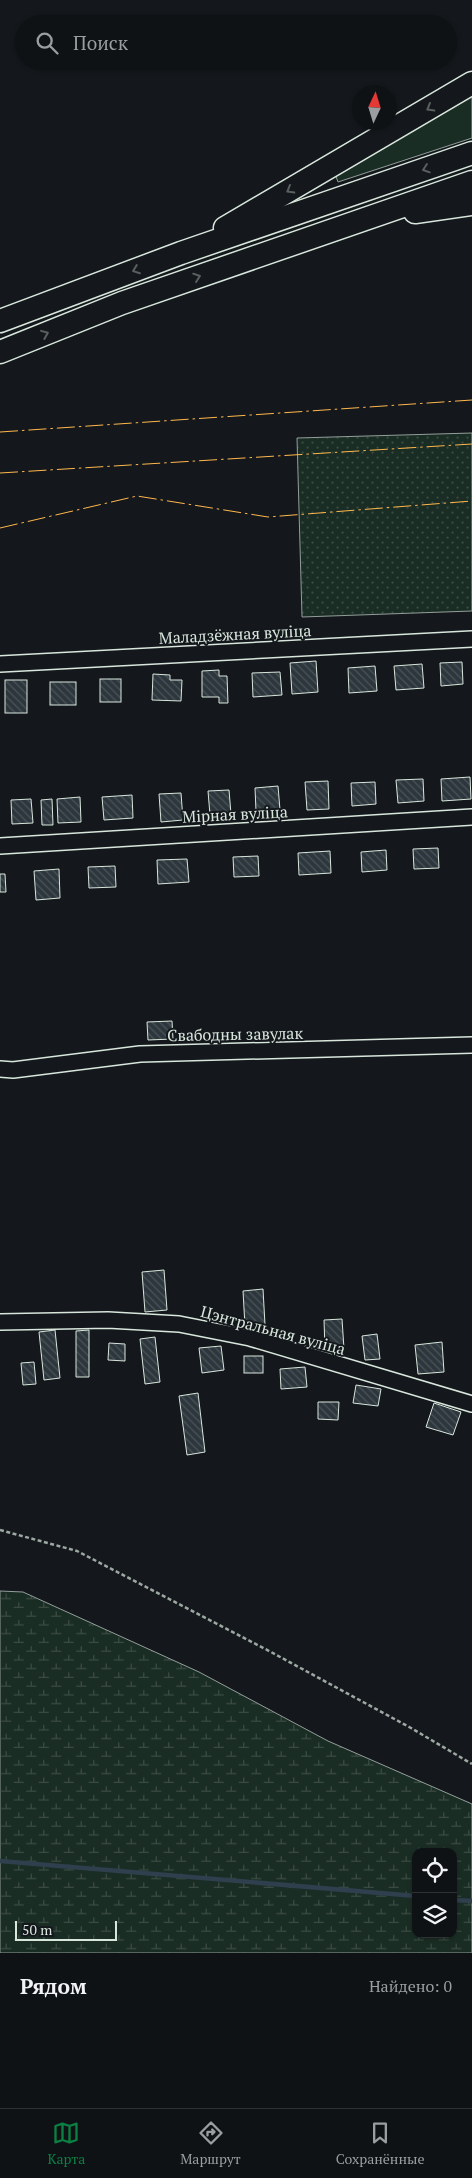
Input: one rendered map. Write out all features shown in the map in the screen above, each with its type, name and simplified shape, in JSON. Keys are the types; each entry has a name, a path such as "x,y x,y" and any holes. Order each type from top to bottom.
{"highway":[{"path":"181,253 472,83"},
{"path":"0,321 181,253 472,153"},
{"path":"0,352 122,303 472,182"},
{"path":"350,223 472,204"}],"street":[{"name":"Маладзёжная вуліца","path":"0,664 472,639"},
{"name":"Мірная вуліца","path":"0,846 472,818"},
{"name":"Свабодны завулак","path":"0,1069 14,1070 140,1054 472,1045"},
{"name":"Цэнтральная вуліца","path":"0,1322 108,1320 179,1324 250,1338 472,1404"}],"path":[{"path":"0,1530 77,1551 359,1699 472,1764"}],"green space":[{"path":"472,95 472,138 338,182 334,171"},
{"path":"472,433 472,611 302,617 297,438"},
{"path":"0,1591 23,1592 199,1672 328,1741 472,1804 472,1953 0,1953"}],"building":[{"path":"316,661 318,692 292,694 290,663"},
{"path":"462,662 463,684 441,686 440,663"},
{"path":"422,664 424,688 396,690 394,666"},
{"path":"375,666 377,691 349,693 348,668"},
{"path":"219,670 219,676 227,676 228,703 219,703 219,697 202,697 202,671"},
{"path":"280,672 282,695 253,697 252,673"},
{"path":"153,674 170,675 170,680 182,680 181,701 152,700"},
{"path":"100,679 121,679 121,702 100,702"},
{"path":"5,680 27,680 27,713 5,713"},
{"path":"50,682 76,682 76,705 50,705"},
{"path":"470,777 471,799 442,801 441,779"},
{"path":"423,779 424,801 398,803 396,780"},
{"path":"328,781 329,809 307,810 305,782"},
{"path":"375,782 376,804 352,806 351,783"},
{"path":"278,786 280,810 256,811 255,788"},
{"path":"229,790 231,814 210,815 208,791"},
{"path":"181,793 183,820 161,822 159,794"},
{"path":"132,795 133,818 104,820 102,797"},
{"path":"80,797 81,822 58,823 57,799"},
{"path":"31,799 33,823 12,824 11,800"},
{"path":"52,799 53,825 42,825 41,800"},
{"path":"438,848 439,868 414,869 413,849"},
{"path":"386,850 387,870 362,872 361,852"},
{"path":"330,851 331,873 299,875 298,853"},
{"path":"258,856 259,876 234,877 233,857"},
{"path":"187,859 189,882 158,884 157,860"},
{"path":"115,866 116,887 89,888 88,867"},
{"path":"59,869 60,898 36,900 34,871"},
{"path":"0,874 5,874 6,892 0,892"},
{"path":"172,1021 173,1039 148,1040 147,1022"},
{"path":"164,1270 167,1310 145,1312 142,1272"},
{"path":"263,1289 265,1325 245,1326 243,1291"},
{"path":"342,1319 344,1349 325,1350 324,1320"},
{"path":"55,1330 60,1378 44,1380 39,1332"},
{"path":"89,1330 89,1377 76,1377 76,1331"},
{"path":"377,1334 380,1359 365,1360 362,1336"},
{"path":"155,1337 160,1382 145,1384 140,1339"},
{"path":"442,1342 444,1372 418,1374 415,1345"},
{"path":"109,1343 125,1344 125,1361 108,1360"},
{"path":"221,1346 224,1370 202,1373 199,1348"},
{"path":"244,1356 263,1356 263,1373 244,1373"},
{"path":"34,1362 36,1384 23,1385 21,1363"},
{"path":"305,1367 307,1387 281,1389 280,1369"},
{"path":"356,1385 381,1389 378,1406 353,1403"},
{"path":"198,1393 205,1452 187,1455 179,1396"},
{"path":"318,1402 339,1402 338,1420 318,1419"},
{"path":"434,1403 461,1412 453,1435 426,1427"}],"waterway":[{"path":"0,1861 412,1896"},
{"path":"457,1900 472,1901"}],"power":[{"path":"0,432 472,400"},
{"path":"0,473 472,444"},
{"path":"0,528 137,496 268,517 472,501"}]}
